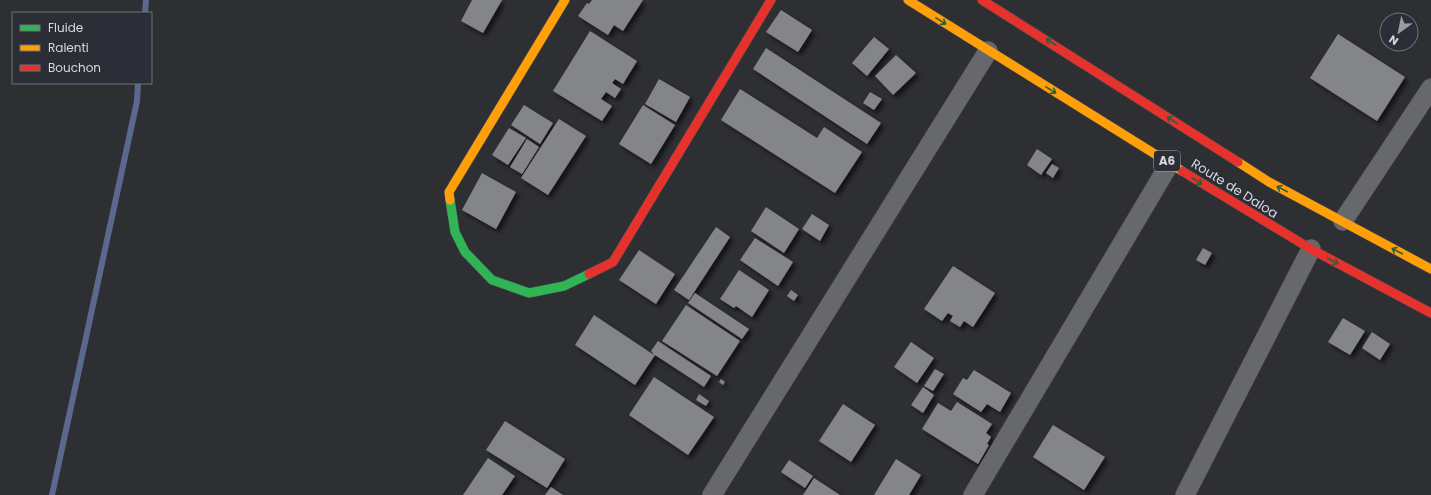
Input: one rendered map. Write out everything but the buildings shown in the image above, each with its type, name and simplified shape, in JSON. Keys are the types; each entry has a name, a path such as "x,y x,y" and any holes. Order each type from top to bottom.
{"main road":[{"path":"565,0 449,192 455,232 465,252 492,280 528,293 564,286 613,262 768,1"},
{"name":"Route de Daloa","path":"908,0 1245,211 1311,249 1431,313"},
{"name":"Route de Daloa","path":"982,0 1269,182 1431,269"}],"street":[{"path":"712,495 988,51"},
{"path":"1343,222 1431,88"},
{"path":"973,495 1170,163"},
{"path":"1185,495 1311,249"}],"waterway":[{"path":"145,12 146,0"},
{"path":"52,495 137,101 138,84"}],"traffic: fast":[{"path":"450,200 455,232 465,252 492,280 529,293 564,286 589,274"}],"traffic: slow":[{"path":"450,200 449,192 565,0"},
{"path":"908,0 1182,171"},
{"path":"1238,162 1269,182 1431,269"}],"traffic: jam":[{"path":"589,274 613,262 771,0"},
{"path":"982,0 1238,162"},
{"path":"1182,171 1311,249 1431,313"}]}
